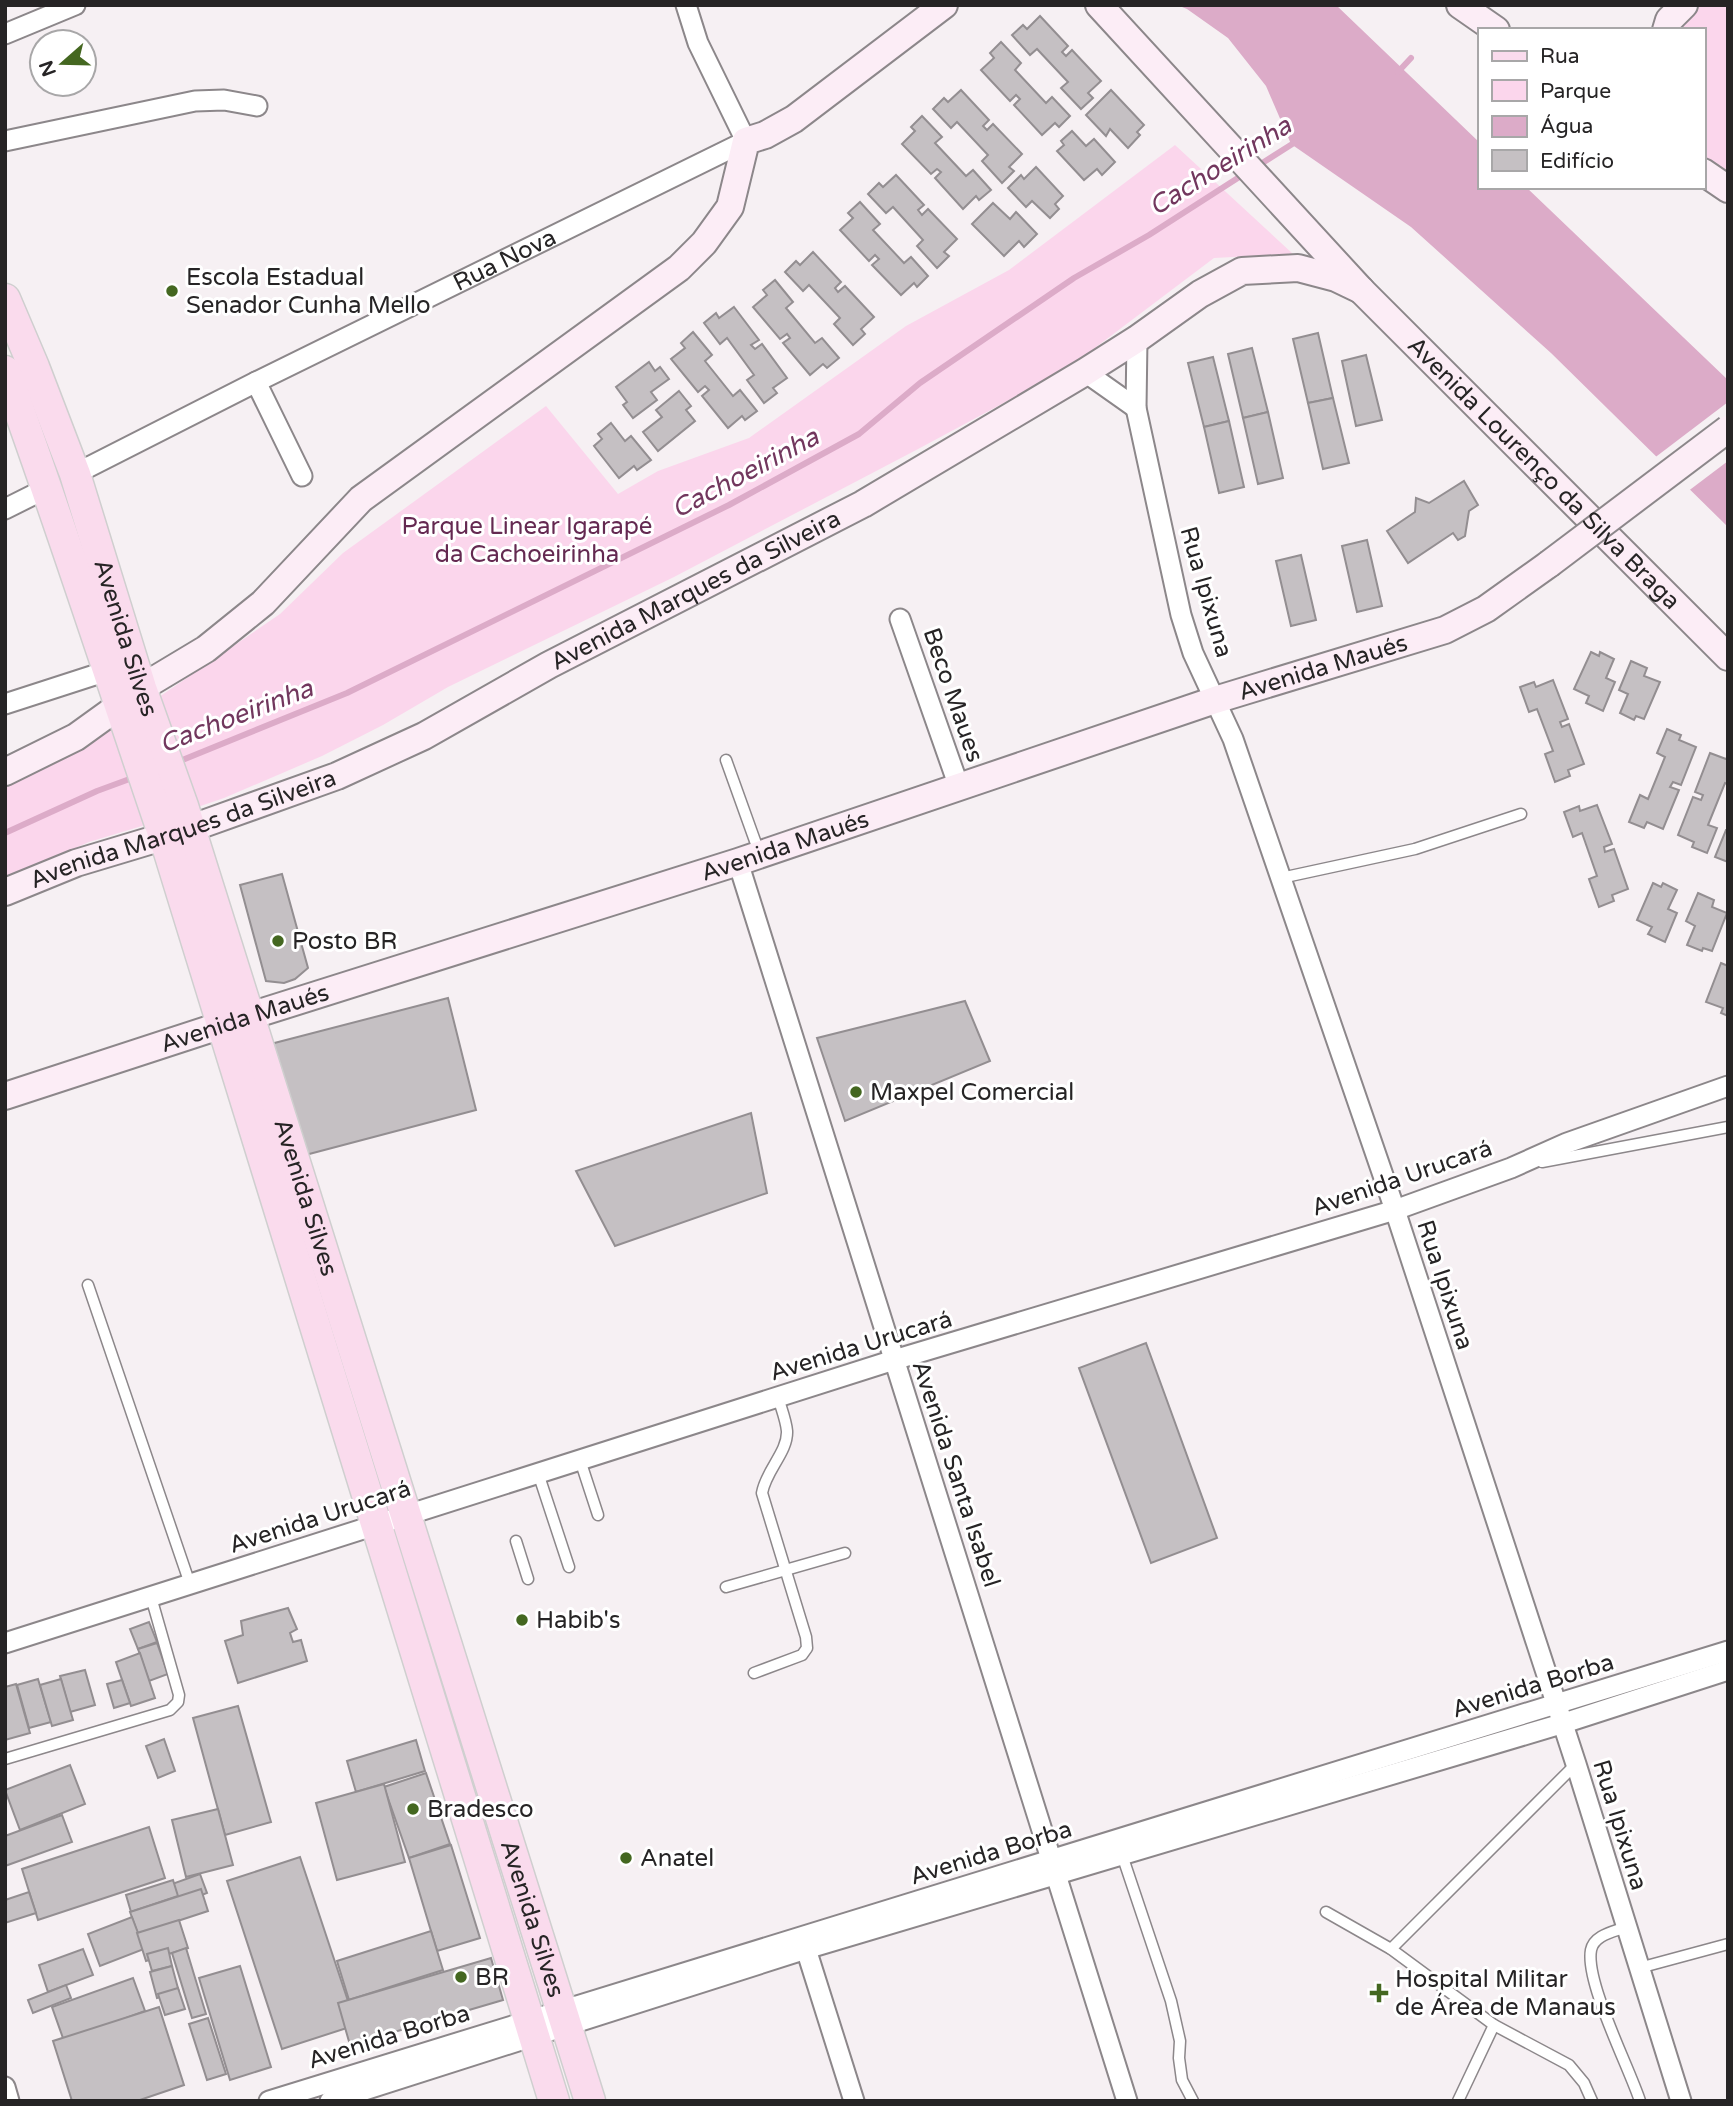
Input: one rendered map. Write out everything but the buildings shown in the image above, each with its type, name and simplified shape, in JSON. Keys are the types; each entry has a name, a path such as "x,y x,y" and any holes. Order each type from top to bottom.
{"main road":[{"name":"Avenida Silves","path":"5,299 75,474 134,705 236,1021 404,1515 590,2101"},
{"name":"Avenida Silves","path":"5,371 47,488 107,671 134,705"},
{"name":"Avenida Silves","path":"236,1021 376,1525 554,2101"}],"street":[{"path":"5,34 75,5"},
{"path":"5,772 134,705 263,603 361,499 679,268 704,243 730,207 746,141 698,43 687,5"},
{"name":"Rua Nova","path":"75,474 746,141 765,135 794,119 944,5"},
{"name":"Avenida Lourenço da Silva Braga","path":"1100,5 1361,290 1728,657"},
{"path":"1460,5 1493,28"},
{"path":"1667,28 1669,20 1684,5"},
{"path":"5,141 195,101 224,100 257,106"},
{"path":"1705,173 1728,189"},
{"name":"Avenida Marques da Silveira","path":"5,892 173,823 337,776 424,736 548,665 863,504 1085,372 1200,294 1242,271 1298,268 1336,278 1361,290"},
{"name":"Rua Ipixuna","path":"1137,339 1136,408 1181,615 1193,653 1233,739 1395,1210 1576,1764 1681,2101"},
{"path":"1085,372 1136,408"},
{"path":"256,382 302,476"},
{"name":"Avenida Maués","path":"5,1096 749,858 1215,699 1445,630 1486,609 1728,429"},
{"path":"5,509 47,488"},
{"name":"Beco Maues","path":"900,618 959,787"},
{"path":"5,704 107,671"},
{"name":"Avenida Santa Isabel","path":"749,858 894,1360 1127,2101"},
{"name":"Avenida Urucará","path":"5,1643 894,1360 1395,1210 1511,1168 1567,1143 1728,1086"},
{"name":"Avenida Borba","path":"564,2017 806,1949 1054,1868 1122,1855 1558,1714 1728,1651"},
{"name":"Avenida Borba","path":"330,2101 564,2017 1558,1714 1728,1670"},
{"path":"806,1949 854,2101"},
{"name":"Avenida Borba","path":"269,2101 531,2028"},
{"path":"5,2087 9,2101"}],"lane":[{"name":"Avenida Santa Isabel","path":"726,760 749,858"},
{"path":"1281,878 1415,849 1521,814"},
{"path":"1511,1168 1728,1127"},
{"path":"88,1285 190,1584"},
{"path":"754,1672 802,1655 807,1648 806,1637 762,1493 764,1479 783,1450 787,1431 778,1397"},
{"path":"580,1460 598,1516"},
{"path":"538,1473 569,1567"},
{"path":"516,1541 528,1579"},
{"path":"726,1587 845,1553"},
{"path":"5,1759 170,1710 178,1702 179,1695 151,1597"},
{"path":"1391,1949 1576,1764"},
{"path":"1122,1855 1171,2001 1180,2041 1182,2080 1193,2101"},
{"path":"1326,1912 1391,1949 1494,2025 1569,2065 1584,2083 1592,2101"},
{"path":"1626,1927 1599,1937 1591,1949 1604,2010 1640,2101"},
{"path":"1639,1968 1728,1944"},
{"path":"1458,2101 1494,2025"}],"green space":[{"path":"1699,5 1728,5 1728,182 1705,169 1705,28 1679,28 1682,17"},
{"name":"Parque Linear Igarapé da Cachoeirinha","path":"1175,145 1293,254 1214,258 1067,369 674,577 448,687 383,725 322,756 224,798 89,842 5,879 5,784 108,732 280,614 343,553 546,406 618,494 658,471 749,438 906,326 1009,270"}],"water":[{"path":"1177,5 1336,5 1478,141 1478,189 1528,189 1728,380 1728,527 1551,353 1411,227 1291,144 1266,86 1228,38"}],"pier":[{"path":"1728,402 1728,461 1687,492 1653,459"}],"waterway":[{"path":"1398,72 1411,58"},
{"name":"Cachoeirinha","path":"1256,167 1297,141"},
{"name":"Cachoeirinha","path":"175,763 347,693 729,505 859,434 920,383 1074,278 1149,235 1244,174"},
{"name":"Cachoeirinha","path":"5,833 97,791 135,777"}],"place":[{"name":"Escola Estadual Senador Cunha Mello","path":"172,291"},
{"name":"Posto BR","path":"278,941"},
{"name":"Maxpel Comercial","path":"856,1092"},
{"name":"Habib's","path":"522,1620"},
{"name":"Bradesco","path":"413,1809"},
{"name":"Anatel","path":"626,1858"},
{"name":"BR","path":"461,1977"},
{"name":"Hospital Militar de Área de Manaus","path":"1379,1993"}]}
